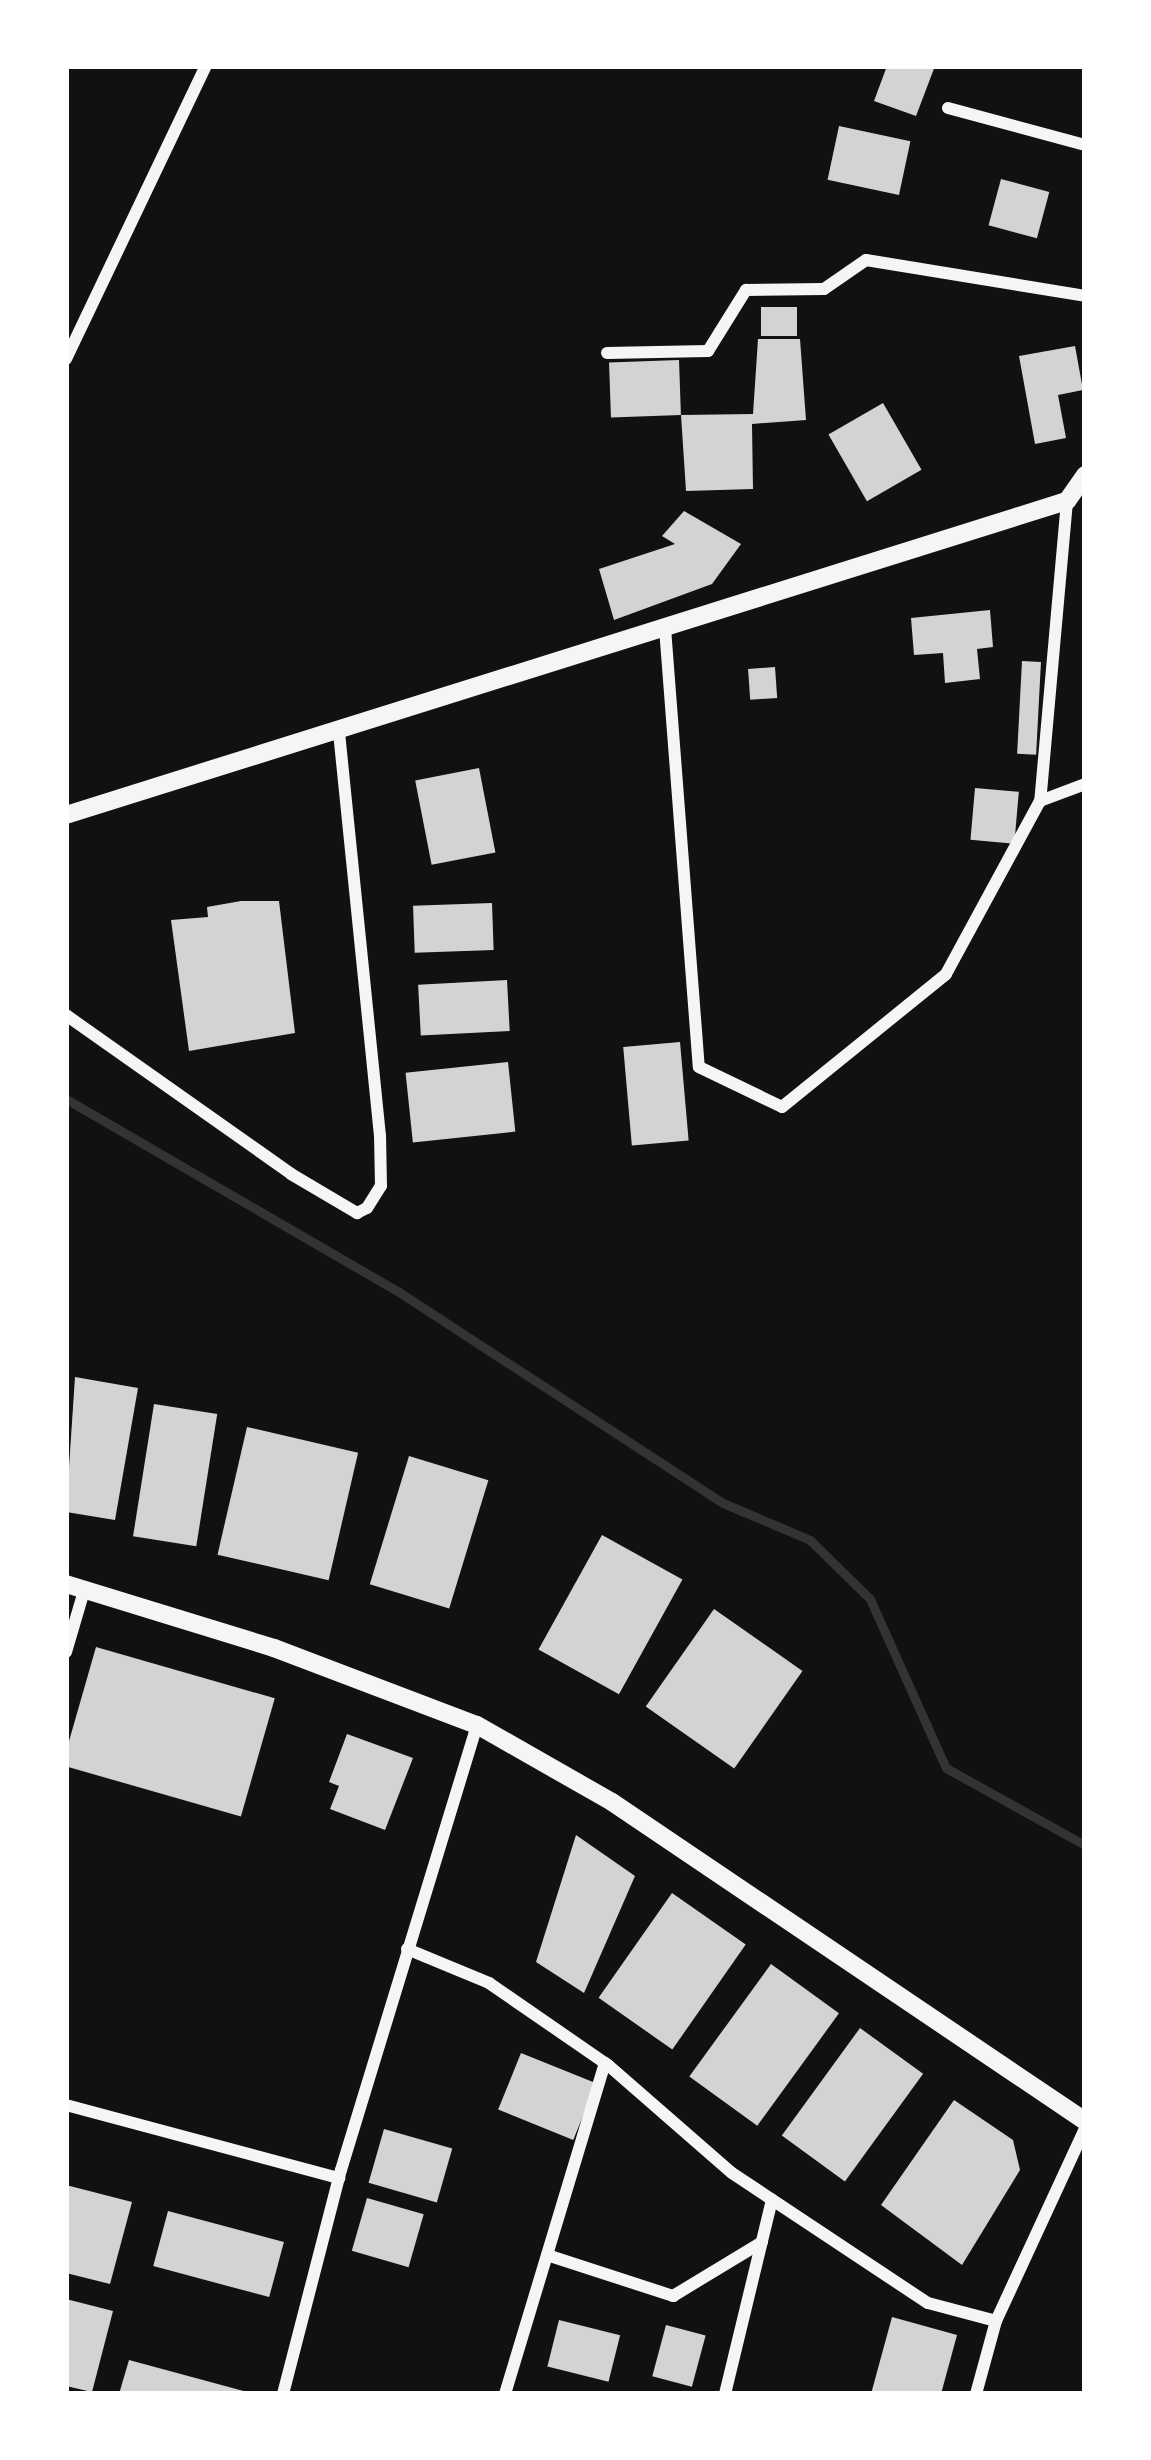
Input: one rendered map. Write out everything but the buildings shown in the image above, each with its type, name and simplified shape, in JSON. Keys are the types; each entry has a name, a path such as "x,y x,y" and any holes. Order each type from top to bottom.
{"street":[{"path":"66,359 206,66"},
{"path":"948,108 1085,145"},
{"path":"608,353 708,351 746,290 824,289 866,260 1085,296"},
{"path":"665,628 699,1067 782,1107 946,974 1040,801 1067,501 1085,475"},
{"path":"66,814 1067,501"},
{"path":"66,1015 291,1174 357,1213 368,1208 381,1186 380,1136 339,730"},
{"path":"1040,801 1085,784"},
{"path":"66,1652 75,1587 274,1648 477,1726 612,1802 1085,2125 996,2321 976,2394"},
{"path":"284,2394 339,2178 477,1726"},
{"path":"407,1949 489,1983 605,2063 772,2200 928,2303 996,2321"},
{"path":"505,2394 605,2063"},
{"path":"66,2105 339,2178"},
{"path":"725,2394 772,2200"},
{"path":"547,2255 673,2296 762,2242"}],"waterway":[{"path":"66,1099 399,1292 723,1503 810,1540 870,1599 946,1768 1085,1845"}]}
